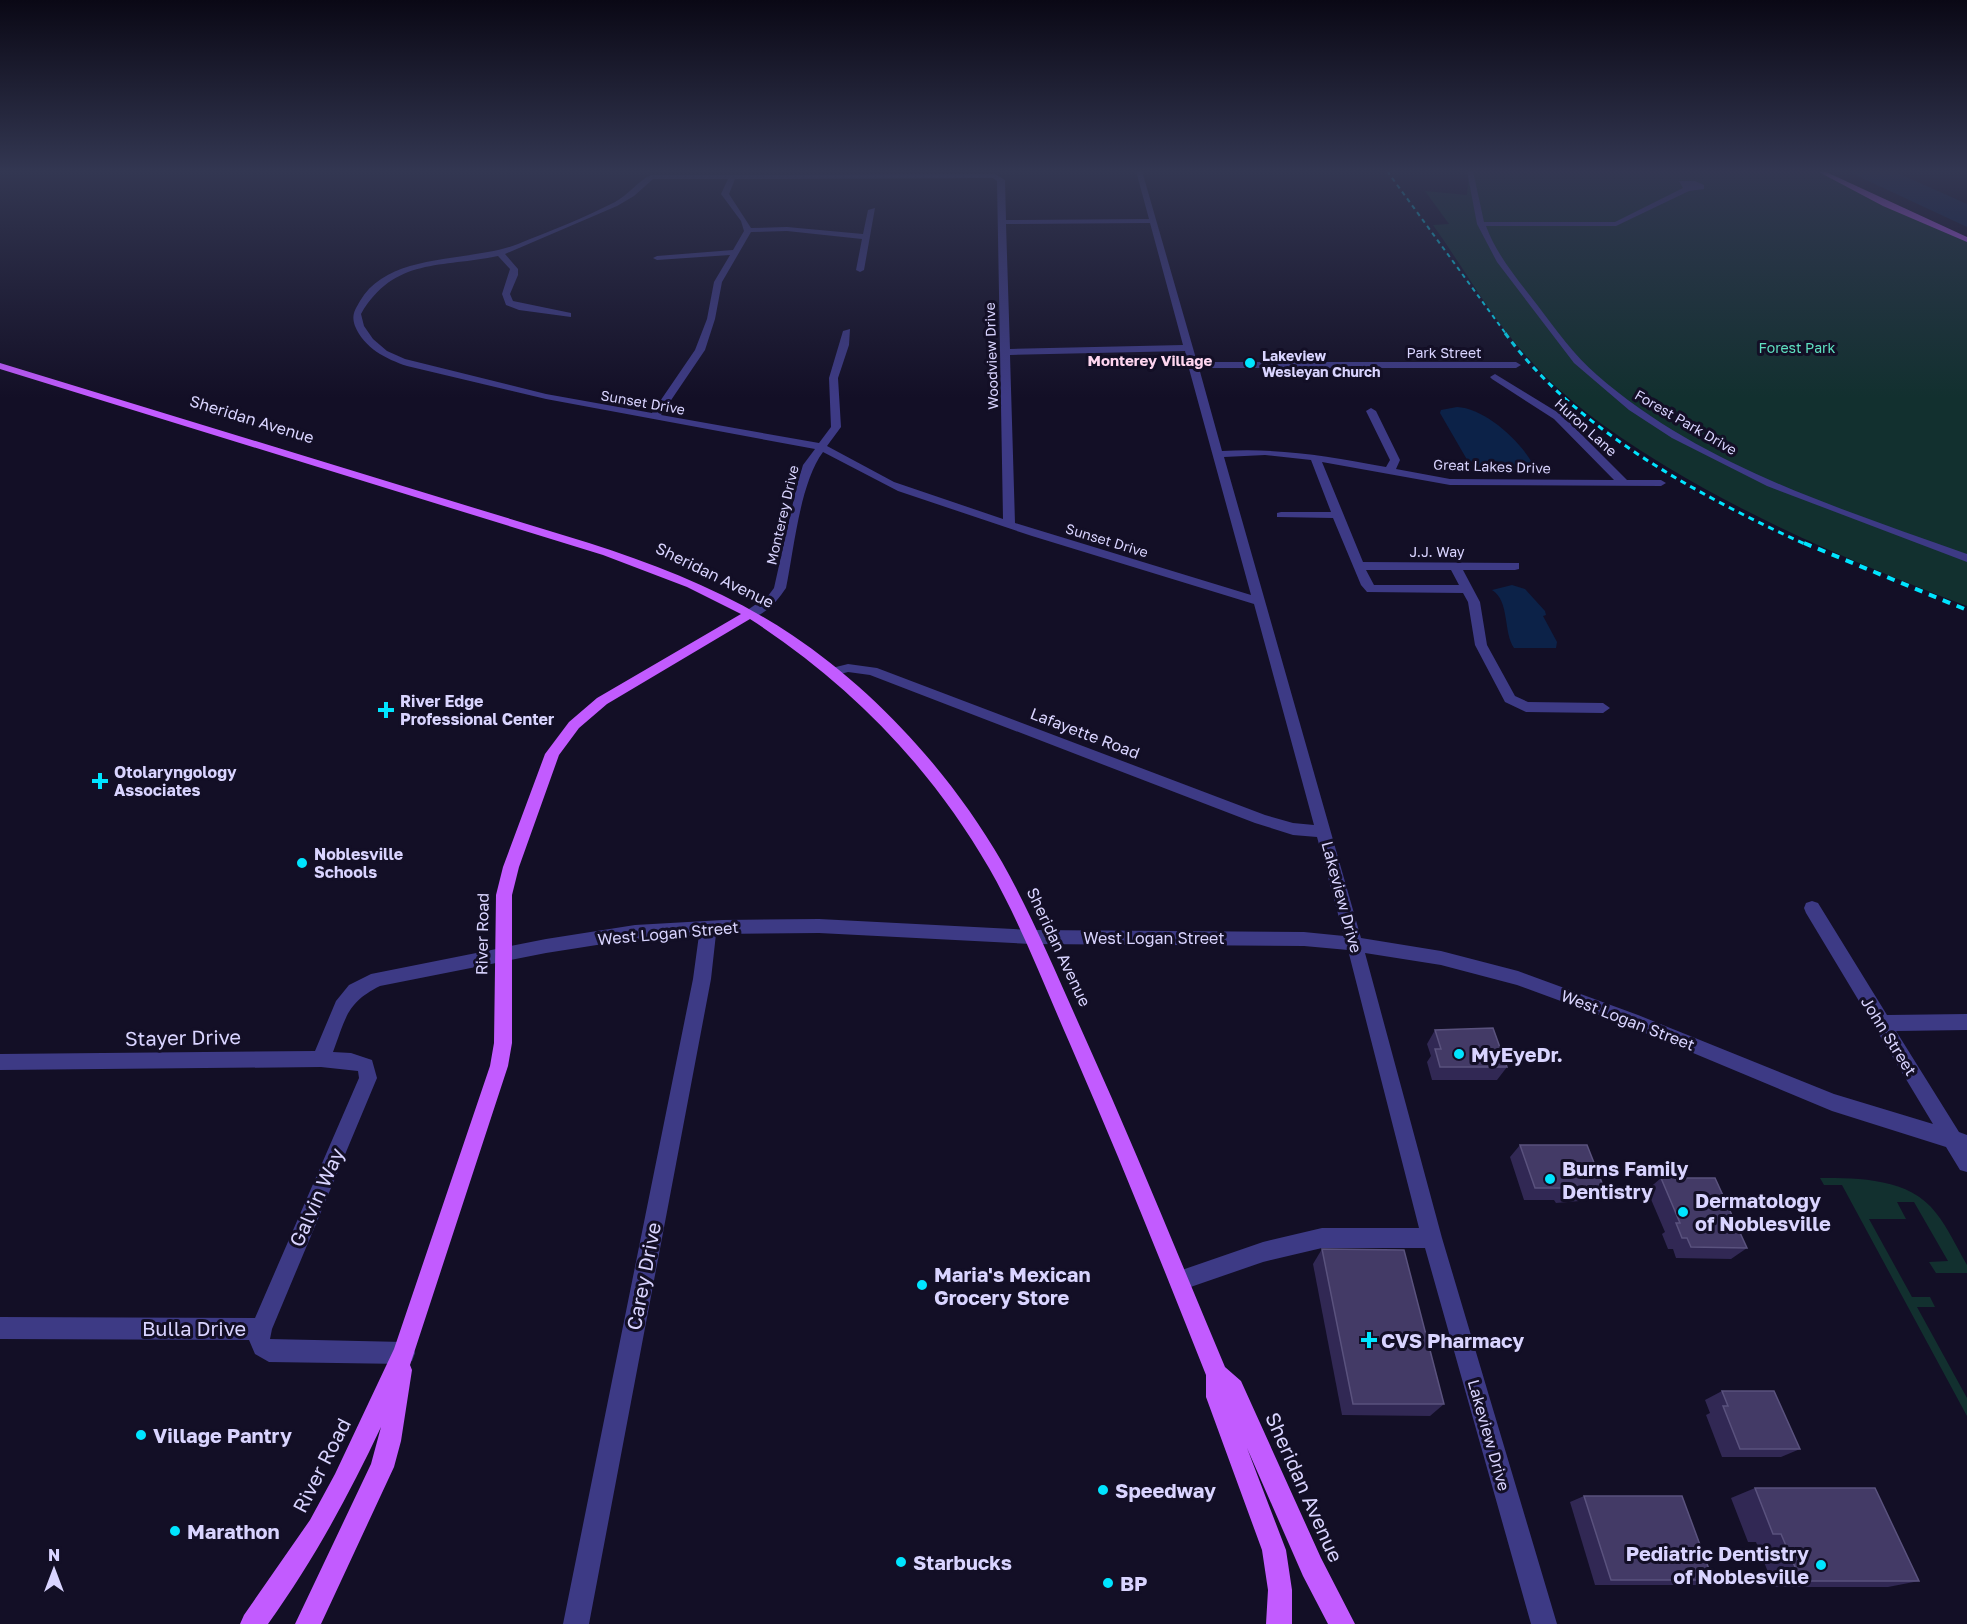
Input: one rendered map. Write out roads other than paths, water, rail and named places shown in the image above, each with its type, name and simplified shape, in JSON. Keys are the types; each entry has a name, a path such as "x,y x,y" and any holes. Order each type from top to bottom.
{"main road":[{"name":"Sheridan Avenue","path":"0,366 625,558 693,585 750,614 797,644 833,672 894,729 956,803 994,864 1031,937 1084,1056 1217,1374 1217,1397 1274,1550 1280,1590 1279,1624"},
{"name":"River Road","path":"253,1624 318,1528 343,1482 404,1353 499,1066 503,1043 504,895 511,867 543,774 558,744 574,725 602,701 750,614"},
{"name":"River Road","path":"309,1624 326,1583 382,1467 390,1441 404,1353"},
{"name":"Sheridan Avenue","path":"1217,1374 1233,1389 1312,1567 1342,1624"}],"street":[{"name":"Sunset Drive","path":"520,247 499,254 422,266 383,279 371,289 361,303 357,314 360,331 384,354 540,396 822,447 901,489 1260,602"},
{"path":"654,418 700,350 711,319 717,282 739,247"},
{"path":"860,270 864,247"},
{"name":"Woodview Drive","path":"1003,247 1009,524"},
{"name":"Lakeview Drive","path":"1159,247 1355,944 1432,1238 1544,1624"},
{"name":"Forest Park Drive","path":"1493,247 1511,276 1560,341 1591,375 1631,407 1682,438 1772,484 1967,558"},
{"path":"657,258 697,253 736,252"},
{"path":"499,254 514,269 514,276 506,294 509,303 519,307 568,315"},
{"name":"Monterey Drive","path":"750,614 772,599 780,588 808,465 832,435 838,420 833,386 847,343 847,331"},
{"path":"1005,352 1188,348"},
{"name":"Park Street","path":"1192,365 1516,365"},
{"name":"Huron Lane","path":"1495,377 1558,417 1624,483"},
{"path":"1371,411 1395,460 1390,471"},
{"name":"Great Lakes Drive","path":"1218,454 1265,452 1316,457 1450,482 1660,483"},
{"path":"1316,457 1317,466 1371,589 1467,589"},
{"path":"1281,515 1338,515"},
{"name":"J.J. Way","path":"1359,566 1515,566"},
{"path":"1455,566 1477,612 1478,637 1481,645 1510,699 1526,706 1603,708"},
{"name":"Lafayette Road","path":"833,672 848,669 872,671 1260,819 1293,828 1324,832"},
{"name":"John Street","path":"1812,908 1881,1023 1960,1142 1967,1163"},
{"name":"West Logan Street","path":"321,1059 342,1006 356,990 377,979 504,954 635,932 819,926 1031,937 1304,939 1355,944 1441,958 1518,978 1632,1020 1832,1102 1960,1142"},
{"name":"Carey Drive","path":"576,1624 702,979 708,928"},
{"path":"1881,1023 1967,1022"},
{"name":"Stayer Drive","path":"0,1062 321,1059 351,1061 366,1066"},
{"name":"Galvin Way","path":"261,1329 368,1078 366,1066"},
{"path":"1179,1281 1263,1252 1322,1238 1432,1238"},
{"name":"Bulla Drive","path":"0,1328 261,1329 258,1340 261,1347 269,1351 404,1353"}],"water":[{"path":"1457,407 1468,409 1492,421 1514,439 1536,470 1473,470 1440,413 1441,410"},
{"path":"1512,585 1525,589 1545,611 1546,615 1543,616 1557,642 1556,648 1514,648 1508,634 1501,601 1492,590"}],"railway":[{"path":"1442,247 1506,334"},
{"path":"1505,333 1534,368 1603,430 1683,482 1724,505 1807,545"},
{"path":"1804,543 1967,610"}],"place":[{"name":"Lakeview Wesleyan Church","path":"1250,363"},
{"name":"River Edge Professional Center","path":"386,710"},
{"name":"Otolaryngology Associates","path":"100,781"},
{"name":"Noblesville Schools","path":"302,863"},
{"name":"MyEyeDr.","path":"1459,1054"},
{"name":"Burns Family Dentistry","path":"1550,1179"},
{"name":"Dermatology of Noblesville","path":"1683,1212"},
{"name":"Maria's Mexican Grocery Store","path":"922,1285"},
{"name":"CVS Pharmacy","path":"1369,1340"},
{"name":"Village Pantry","path":"141,1435"},
{"name":"Speedway","path":"1103,1490"},
{"name":"Marathon","path":"175,1531"},
{"name":"Starbucks","path":"901,1562"},
{"name":"Pediatric Dentistry of Noblesville","path":"1821,1565"},
{"name":"BP","path":"1108,1583"}],"district":[{"name":"Monterey Village","path":"1150,360"}],"park label":[{"name":"Forest Park","path":"1797,347"}]}
